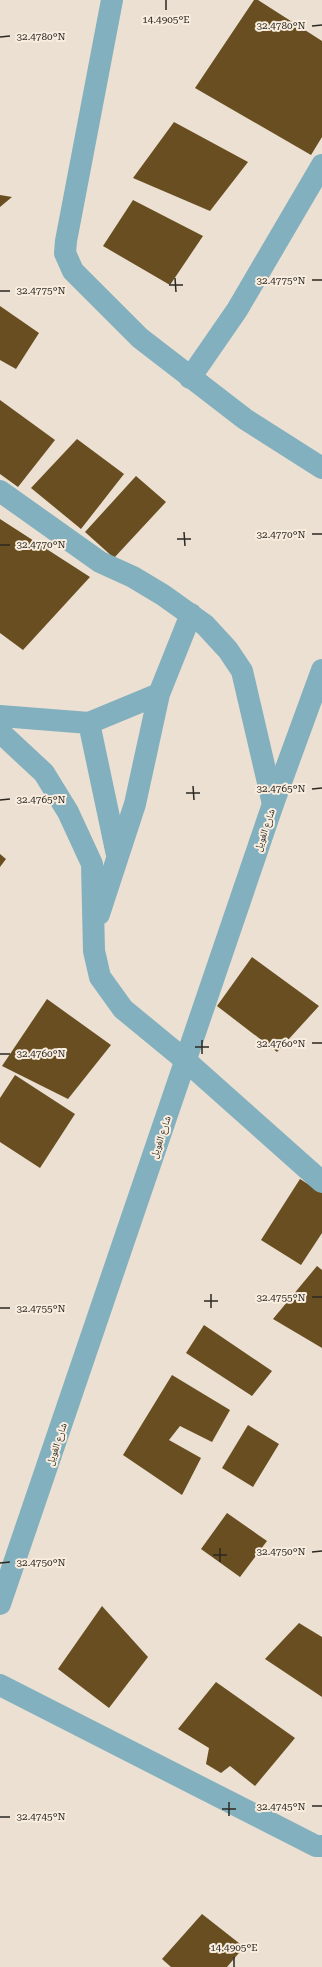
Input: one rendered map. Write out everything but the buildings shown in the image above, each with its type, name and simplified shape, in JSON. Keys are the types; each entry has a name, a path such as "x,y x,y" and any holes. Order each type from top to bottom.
{"street":[{"path":"112,0 65,253 70,265 77,276 140,338 245,419 322,468"},
{"path":"190,378 237,310 322,165"},
{"path":"0,491 100,562 133,577 163,594 205,625 228,650 242,671 273,804"},
{"path":"95,929 135,804 159,694 190,614"},
{"name":"شارع الغويل","path":"0,1604 273,804 322,670"},
{"path":"0,716 89,723 159,694"},
{"path":"89,723 118,857"},
{"path":"0,732 44,773 68,812 92,864 95,929 94,951 100,977 123,1008 185,1060 322,1182"},
{"path":"0,1685 316,1846 322,1846"}]}
